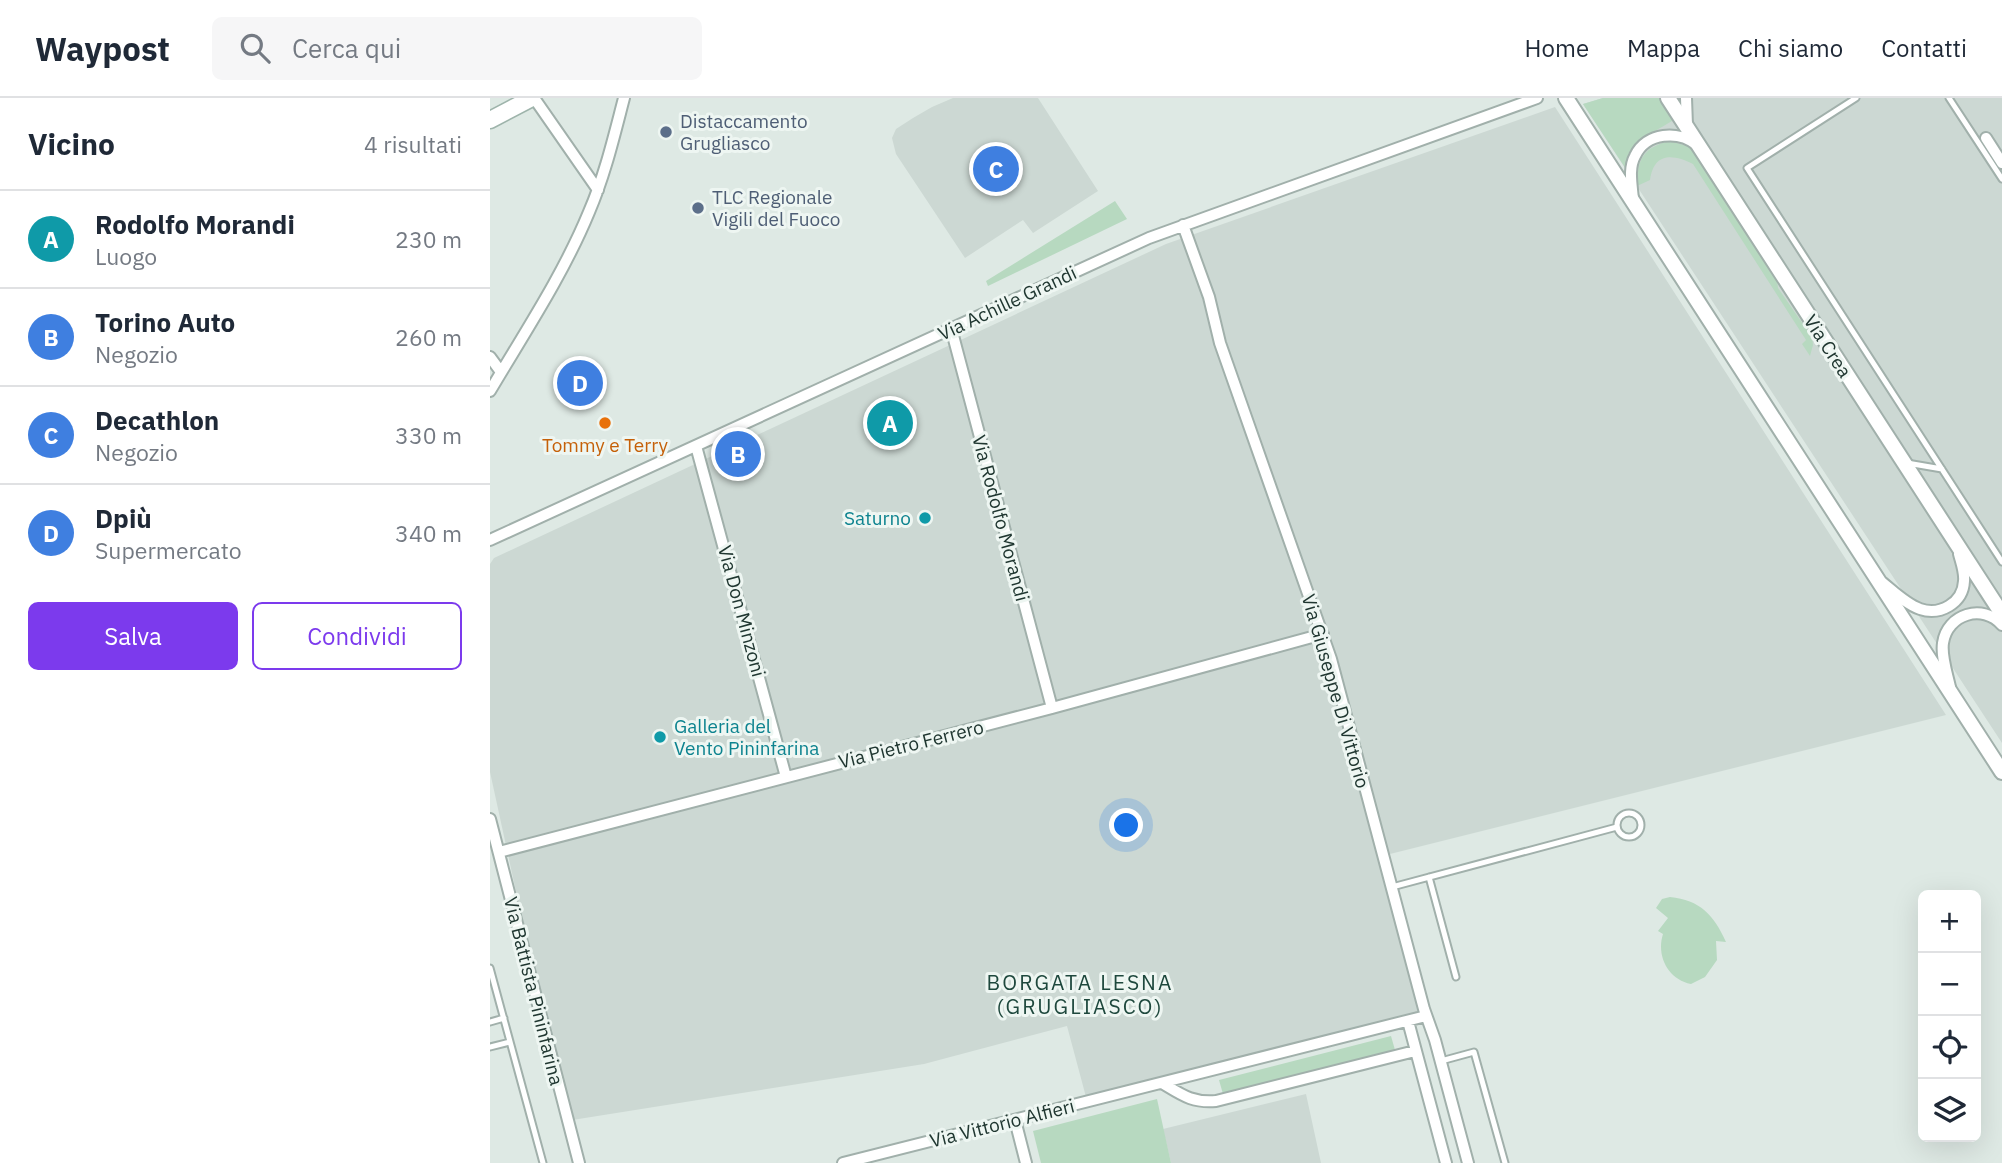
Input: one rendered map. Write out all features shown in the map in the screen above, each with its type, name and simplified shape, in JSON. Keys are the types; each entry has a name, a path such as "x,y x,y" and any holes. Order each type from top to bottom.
{"main road":[{"path":"490,120 533,98"}],"street":[{"path":"533,98 598,190"},
{"path":"490,391 562,269 580,232 598,190 624,98"},
{"name":"Via Achille Grandi","path":"490,540 1149,238 1537,98"},
{"name":"Via Crea","path":"1566,98 2002,772"},
{"name":"Via Crea","path":"1668,98 2002,614"},
{"path":"1686,98 1687,127"},
{"path":"1634,202 1632,169 1635,156 1642,147 1652,139 1664,135 1689,138 1699,147"},
{"path":"1986,138 2002,163"},
{"name":"Via Giuseppe Di Vittorio","path":"1183,225 1209,297 1220,343 1323,634 1468,1163"},
{"name":"Via Rodolfo Morandi","path":"951,328 1052,708"},
{"path":"490,357 501,372"},
{"name":"Via Don Minzoni","path":"696,446 786,777"},
{"name":"Via Crea","path":"1878,580 1920,609 1938,611 1946,608 1954,602 1963,588 1965,578 1957,545"},
{"name":"Via Crea","path":"1951,694 1942,649 1947,629 1953,622 1970,614 1980,613 1997,619 2002,625"},
{"name":"Via Pietro Ferrero","path":"499,852 1052,708 1323,634"},
{"name":"Via Battista Pininfarina","path":"490,819 579,1163"},
{"name":"Via Vittorio Alfieri","path":"843,1163 876,1159 1015,1120 1426,1016"},
{"path":"1408,1021 1446,1163"},
{"path":"1162,1083 1190,1100 1216,1101 1415,1051"},
{"path":"1015,1120 1026,1163"}],"lane":[{"path":"1856,98 1747,168 2002,562"},
{"path":"1950,98 2002,179"},
{"path":"1904,462 1942,468"},
{"path":"1628,813 1636,815 1641,825 1639,832 1632,837 1621,834 1617,827 1618,819 1628,813"},
{"path":"1392,887 1617,827"},
{"path":"1429,877 1456,977"},
{"path":"490,968 543,1163"},
{"path":"490,1022 504,1018"},
{"path":"490,1047 510,1042"},
{"path":"1441,1061 1474,1052 1505,1163"}],"shaded area":[{"path":"953,98 1038,98 1098,191 1033,233 1023,220 965,258 896,154 892,138 896,129 932,107"},
{"path":"1603,98 2002,98 2002,743 1583,104"},
{"path":"1555,107 1946,715 1382,856 1423,1011 1086,1097 1067,1026 924,1064 566,1121 490,772 490,564 494,558 1166,244"},
{"path":"1306,1094 1321,1163 1171,1163 1163,1129"}],"green space":[{"path":"1603,98 1662,98 1675,119 1637,145 1628,159 1626,169 1583,104"},
{"path":"1670,141 1697,149 1776,274 1778,288 1812,337 1810,356 1802,344 1806,340 1693,164 1672,157 1660,160 1652,171 1650,180 1637,186 1638,169 1643,156 1653,147"},
{"path":"1115,201 1127,219 988,286 986,281"},
{"path":"1670,897 1690,902 1705,910 1726,942 1716,941 1717,960 1705,977 1691,984 1670,972 1661,950 1663,934 1658,931 1668,918 1656,908 1662,899"},
{"path":"1391,1036 1395,1050 1223,1094 1219,1080"},
{"path":"1157,1099 1171,1163 1041,1163 1033,1131"}],"place":[{"name":"Distaccamento Grugliasco","path":"666,132"},
{"name":"Decathlon","path":"996,169"},
{"name":"TLC Regionale Vigili del Fuoco","path":"698,208"},
{"name":"Dpiù","path":"580,383"},
{"name":"Tommy e Terry","path":"605,423"},
{"name":"Rodolfo Morandi","path":"890,423"},
{"name":"Torino Auto","path":"738,454"},
{"name":"Saturno","path":"925,518"},
{"name":"Galleria del Vento Pininfarina","path":"660,737"}],"district":[{"name":"BORGATA LESNA (GRUGLIASCO)","path":"1080,995"}]}
